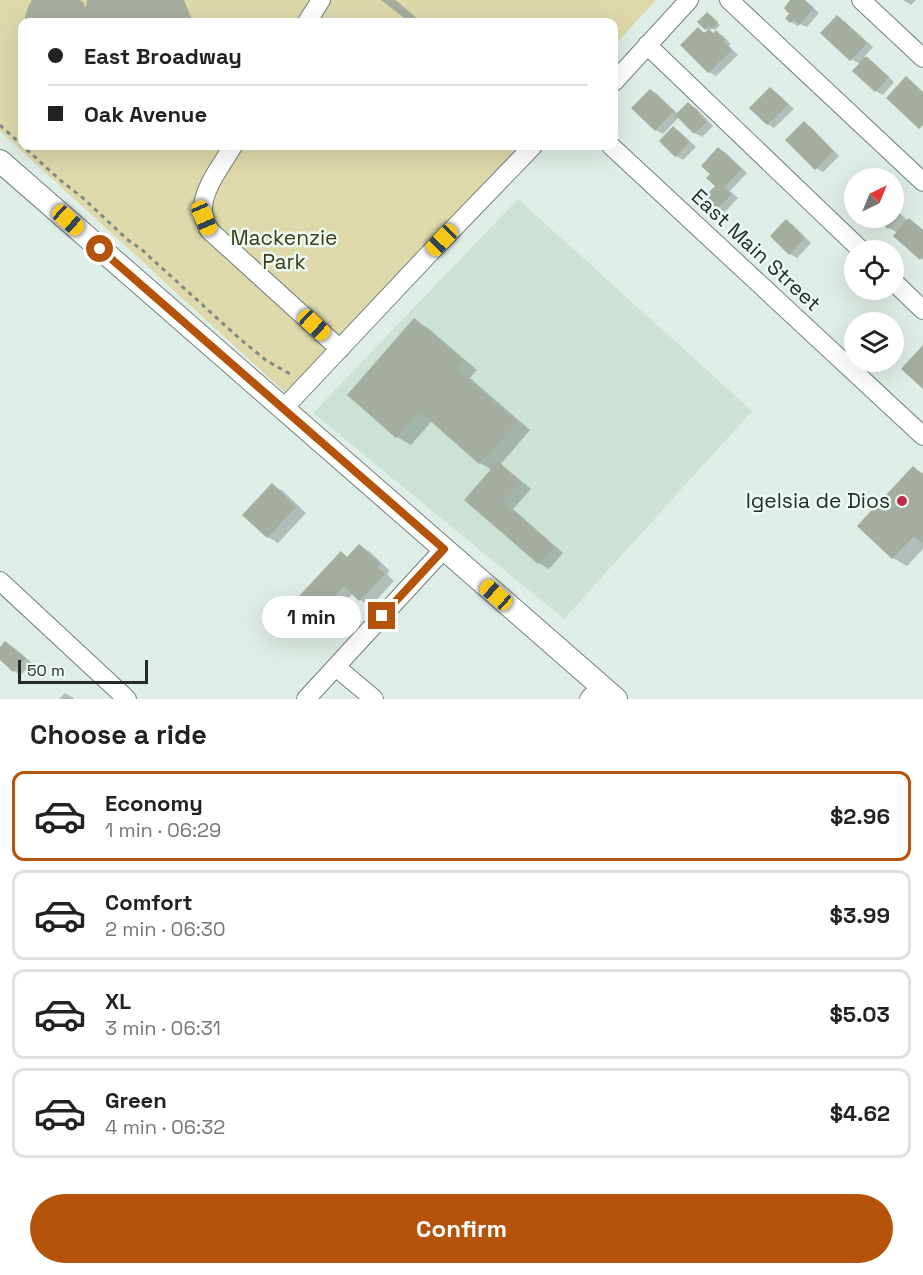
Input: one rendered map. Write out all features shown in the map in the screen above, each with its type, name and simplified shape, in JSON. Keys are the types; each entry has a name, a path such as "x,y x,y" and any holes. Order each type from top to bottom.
{"main road":[{"path":"0,161 444,549 602,695"}],"street":[{"path":"310,18 321,0"},
{"path":"618,78 689,0"},
{"path":"729,0 923,182"},
{"path":"861,0 923,58"},
{"path":"648,45 851,240"},
{"path":"231,150 207,190 203,207 204,218 209,230 340,349"},
{"path":"283,409 529,150"},
{"name":"East Main Street","path":"615,150 923,436"},
{"path":"904,292 923,310"},
{"path":"306,699 444,549"},
{"path":"0,581 127,699"},
{"path":"336,667 374,699"}],"path":[{"path":"0,125 18,142"},
{"path":"27,150 240,339 267,361 291,373 305,386"}],"shaded area":[{"path":"518,199 752,411 564,619 313,413"}],"green space":[{"name":"Mackenzie Park","path":"0,0 656,0 618,42 618,18 18,18 18,148 0,131"},
{"name":"Mackenzie Park","path":"21,150 517,150 289,396"}],"building":[{"path":"32,0 80,0 84,7 84,18 25,18"},
{"path":"87,0 183,0 190,18 84,18"},
{"path":"381,0 395,0 413,15 410,18 404,18"},
{"path":"790,0 804,0 814,8 799,25 794,19 790,23 785,18 789,14 784,8"},
{"path":"707,12 718,22 712,29 709,26 705,30 697,22"},
{"path":"837,15 867,43 850,61 820,33"},
{"path":"698,27 704,33 709,29 713,33 716,30 732,50 708,73 680,45"},
{"path":"866,56 889,77 875,92 852,71"},
{"path":"906,76 923,92 923,125 919,129 886,98"},
{"path":"770,87 788,104 767,125 749,108"},
{"path":"650,89 674,111 655,131 631,108"},
{"path":"688,102 707,122 694,134 675,115"},
{"path":"804,121 833,151 815,170 785,140"},
{"path":"673,126 690,142 675,157 659,141"},
{"path":"718,147 742,169 724,187 732,194 717,209 704,197 715,186 706,178 710,174 701,166"},
{"path":"909,218 923,230 923,257 920,260 904,246 904,240 898,240 893,236 900,228 904,228 904,224"},
{"path":"786,219 805,238 789,255 770,236"},
{"path":"414,318 464,361 456,369 517,422 479,464 419,411 396,438 347,395"},
{"path":"923,345 923,389 904,372 904,366"},
{"path":"498,461 521,482 503,502 554,546 538,564 464,500"},
{"name":"Igelsia de Dios","path":"913,466 923,475 923,544 914,536 892,559 857,526"},
{"path":"272,483 296,507 267,538 242,515"},
{"path":"359,544 381,564 377,567 385,574 359,601 344,586 306,627 287,609 341,551 347,557"},
{"path":"5,641 26,658 13,672 0,660 0,647"}],"place":[{"name":"Igelsia de Dios","path":"902,501"}],"route":[{"path":"100,249 444,549 382,616"}]}
